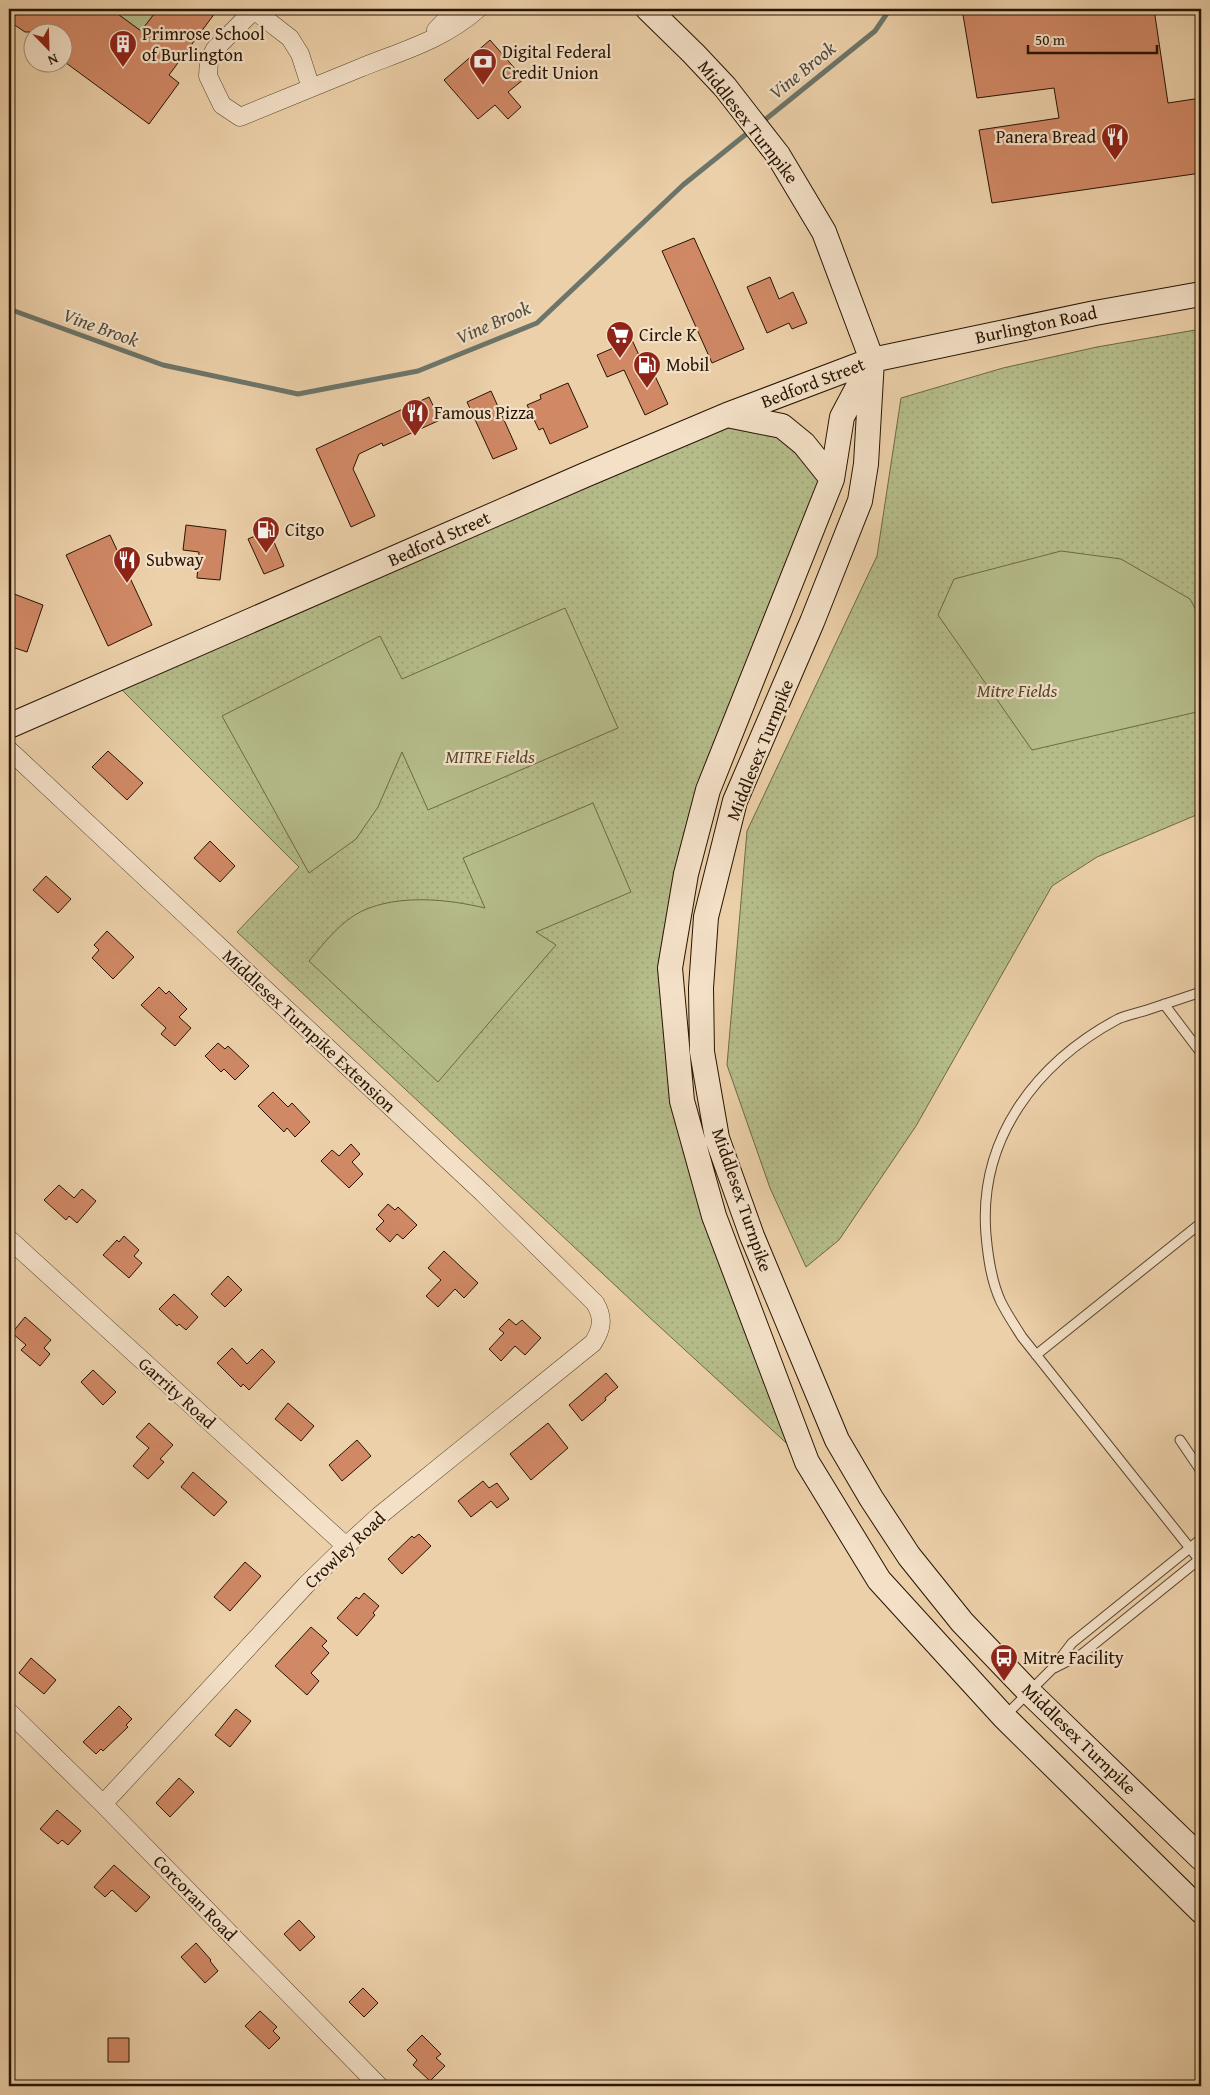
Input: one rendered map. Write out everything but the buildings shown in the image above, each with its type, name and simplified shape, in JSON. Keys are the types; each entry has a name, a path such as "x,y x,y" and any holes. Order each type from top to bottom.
{"main road":[{"name":"Middlesex Turnpike","path":"648,9 725,86 778,154 824,232 872,360 866,464 860,501 812,622 735,801 706,917 701,988 702,1052 717,1138 752,1236 837,1440 871,1498 909,1556 962,1622 1029,1692 1201,1858"},
{"name":"Burlington Road","path":"872,360 1086,315 1201,294"},
{"name":"Middlesex Turnpike","path":"872,360 842,417 832,479 708,790 686,874 670,968 682,1101 714,1216 807,1462 879,1580 1004,1717 1200,1908"},
{"name":"Bedford Street","path":"9,726 114,682 585,474 727,415 872,360"},
{"path":"727,415 782,426 804,444 832,479"}],"street":[{"path":"419,46 456,9"},
{"path":"311,88 300,54 290,38 254,10 215,49 209,61 208,76 222,105 240,117 419,46 466,20 478,9"},
{"name":"Middlesex Turnpike Extension","path":"9,750 483,1193 595,1303 600,1311 601,1318"},
{"name":"Garrity Road","path":"9,1239 346,1546"},
{"name":"Crowley Road","path":"103,1804 306,1586 346,1546 379,1516 593,1343 600,1332 601,1318"},
{"name":"Corcoran Road","path":"9,1712 103,1804 379,2086"}],"lane":[{"path":"1052,1669 1082,1654 1201,1560 1022,1337 1000,1301 988,1259 984,1216 991,1170 1003,1133 1028,1093 1051,1066 1084,1041 1120,1018 1201,992"},
{"path":"1164,1004 1201,1053"},
{"path":"1036,1355 1201,1223"},
{"path":"1180,1440 1201,1471"},
{"path":"1004,1717 1052,1669 1072,1644 1201,1539"}],"green space":[{"path":"111,9 158,9 141,31"},
{"name":"Mitre Fields","path":"1201,329 1201,813 1097,857 1052,886 916,1126 839,1240 806,1267 770,1188 727,1065 747,831 877,556 901,398 1003,368 1097,347"},
{"name":"MITRE Fields","path":"727,415 782,426 832,479 708,790 670,968 682,1101 807,1462 237,932 299,867 114,682"},
{"path":"1061,551 1121,559 1190,599 1201,620 1201,711 1032,750 938,615 954,579"},
{"path":"565,608 618,728 428,810 402,752 378,807 356,839 309,873 222,716 380,636 402,679"},
{"path":"593,803 631,892 536,932 556,945 438,1082 309,961 347,920 362,911 376,906 391,902 423,900 455,902 485,908 463,858"}],"waterway":[{"name":"Vine Brook","path":"761,123 875,31 890,9"},
{"name":"Vine Brook","path":"9,309 163,365 298,394 418,371 537,323 683,185 750,131"}],"place":[{"name":"Primrose School of Burlington","path":"123,68"},
{"name":"Digital Federal Credit Union","path":"483,86"},
{"name":"Panera Bread","path":"1115,161"},
{"name":"Circle K","path":"620,359"},
{"name":"Mobil","path":"647,389"},
{"name":"Famous Pizza","path":"415,437"},
{"name":"Citgo","path":"266,554"},
{"name":"Subway","path":"127,584"},
{"name":"Mitre Facility","path":"1004,1682"}]}
